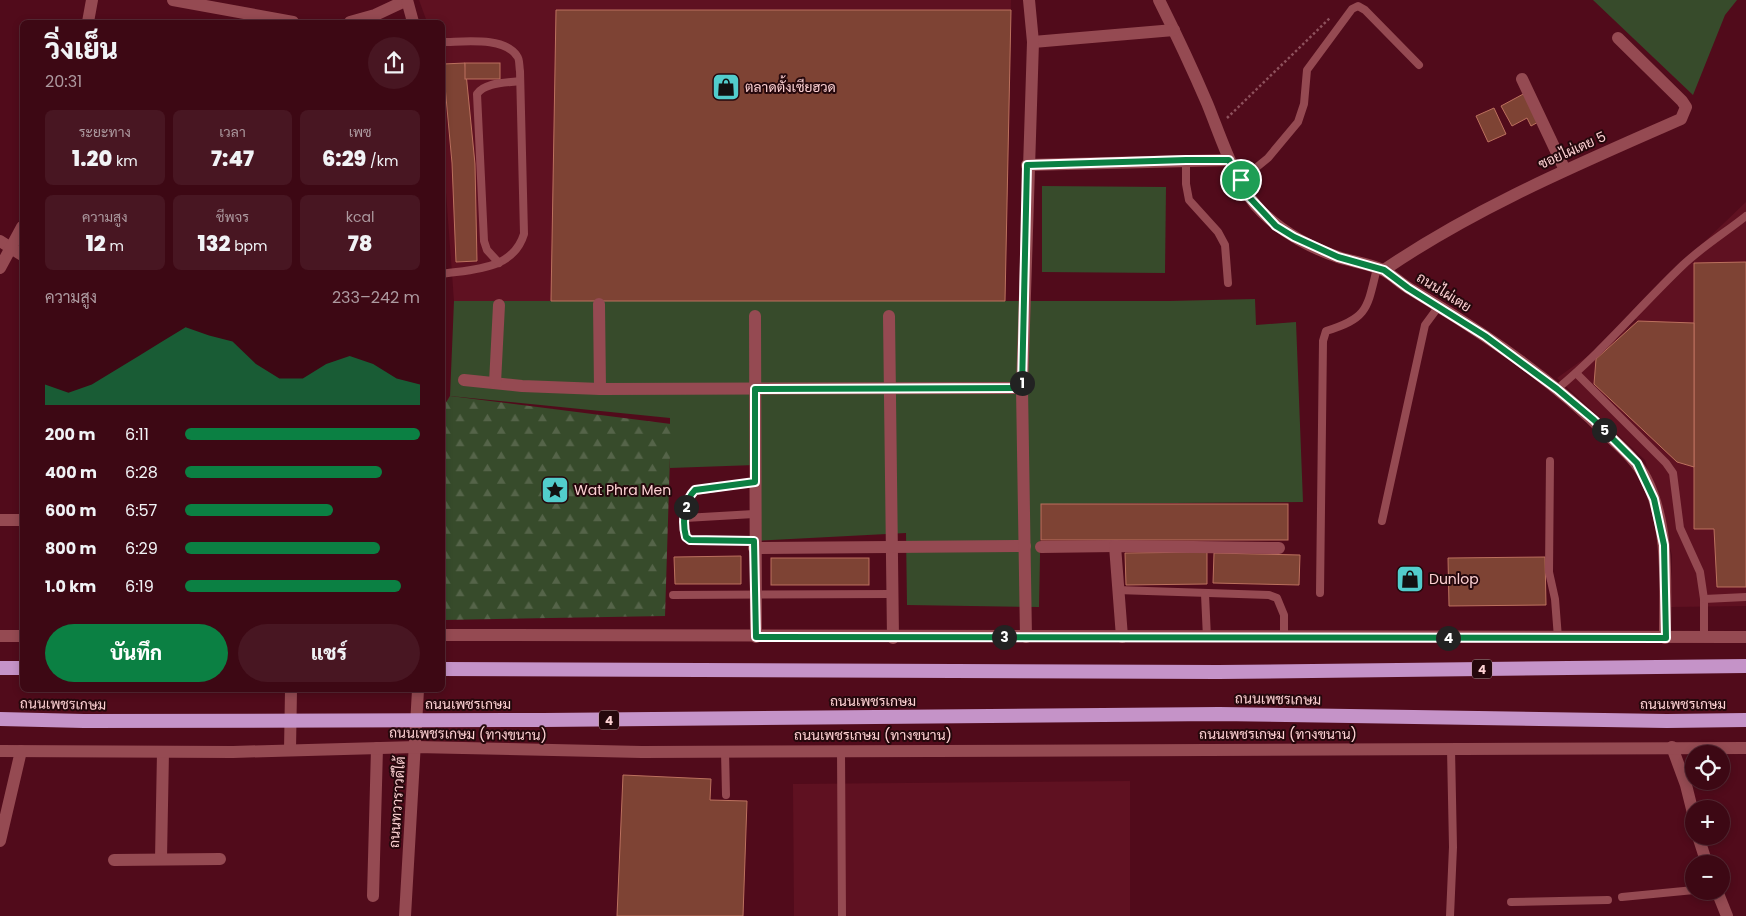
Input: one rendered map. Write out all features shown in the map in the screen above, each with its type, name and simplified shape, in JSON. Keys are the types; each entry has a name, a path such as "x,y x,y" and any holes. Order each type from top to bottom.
{"highway":[{"name":"ถนนเพชรเกษม","path":"445,668 1218,672 1746,666"},
{"path":"0,668 20,668"},
{"name":"ถนนเพชรเกษม","path":"0,719 84,721 543,720 1219,714 1667,721 1746,720"}],"street":[{"path":"88,20 92,0"},
{"path":"173,0 219,4 285,20"},
{"path":"357,20 375,15 407,0 412,20"},
{"path":"1026,637 1022,388 1027,165 1033,42 1029,0"},
{"name":"ถนนไผ่เตย","path":"1159,0 1218,128 1229,160 1249,197 1276,226 1294,237 1338,257 1380,269 1485,336 1557,389 1594,420 1637,463 1654,499 1664,545 1666,638"},
{"path":"1033,42 1174,30"},
{"name":"ซอยไผ่เตย 5","path":"1380,269 1476,213 1680,118 1684,114 1686,107 1682,101 1618,38"},
{"path":"1522,79 1565,170"},
{"path":"1027,165 1229,160"},
{"path":"0,268 17,251 20,237"},
{"path":"0,241 17,251"},
{"path":"599,304 600,389"},
{"path":"495,383 499,306"},
{"path":"755,316 754,545 756,637"},
{"path":"889,316 893,638"},
{"path":"464,380 600,389 1022,388"},
{"path":"0,520 20,520"},
{"path":"754,545 1025,546"},
{"path":"1115,546 1122,637"},
{"path":"1041,547 1279,548"},
{"path":"445,635 893,638 1746,637"},
{"path":"0,636 20,636"},
{"path":"290,750 291,692"},
{"name":"ถนนทวาราวดีใต้","path":"405,916 418,692"},
{"name":"ถนนเพชรเกษม (ทางขนาน)","path":"0,751 163,752 416,747 725,751 1746,748"},
{"path":"1672,747 1690,800"},
{"path":"373,896 377,748"},
{"path":"0,841 21,751"},
{"path":"160,859 163,752"},
{"path":"114,860 220,859"},
{"path":"1721,900 1727,916"}],"lane":[{"path":"1241,180 1268,158 1298,122 1304,104 1307,70 1352,9 1358,6 1365,10 1419,65"},
{"path":"445,42 489,41 508,48 518,56 524,234 520,246 509,258 499,263 445,273"},
{"path":"499,263 487,250 484,240 477,94 481,88 490,85 520,81"},
{"path":"1186,160 1186,184 1189,200 1218,232 1225,246 1228,283"},
{"path":"1557,389 1576,373 1684,264 1746,216"},
{"path":"1320,593 1323,340 1326,331 1352,321 1361,315 1368,303 1380,269"},
{"path":"1382,521 1425,325 1439,306"},
{"path":"1576,373 1666,463 1673,473 1680,528 1700,572 1704,599 1704,638"},
{"path":"1550,461 1549,572 1555,599 1558,638"},
{"path":"754,545 690,540 686,537 685,518 689,496 695,490 755,482"},
{"path":"685,518 754,514"},
{"path":"1117,590 1205,594 1269,594 1277,598 1284,615 1284,637"},
{"path":"673,595 892,594"},
{"path":"1205,594 1207,638"},
{"path":"1704,599 1746,597"},
{"path":"1450,916 1453,846 1451,749"},
{"path":"841,750 842,916"},
{"path":"725,751 726,795"},
{"path":"1622,898 1685,891"},
{"path":"1511,902 1608,900"}],"path":[{"path":"1218,128 1334,14"}],"shaded area":[{"name":"ตลาดตั้งเซียฮวด","path":"419,0 1011,0 1005,301 454,301 445,179 445,20 426,20"},
{"path":"1746,202 1746,606 1671,607 1672,555 1645,460 1557,378 1637,321 1630,313"},
{"path":"1130,781 1130,916 794,916 793,784"}],"green space":[{"path":"1593,0 1737,0 1725,15 1693,95"},
{"path":"1042,186 1166,187 1165,273 1042,272"},
{"path":"1255,299 1256,325 1296,322 1303,502 1041,504 1039,607 907,605 906,533 754,541 755,465 670,468 670,418 450,396 454,301 1169,301"},
{"path":"450,396 671,424 665,616 445,620 445,404"}],"building":[{"name":"ตลาดตั้งเซียฮวด","path":"556,10 1011,10 1005,301 551,301"},
{"path":"465,63 475,164 477,261 456,262 445,64"},
{"path":"465,63 500,63 500,79 465,79"},
{"path":"1527,92 1542,120 1531,126 1527,118 1512,126 1501,106"},
{"path":"1494,108 1506,134 1488,142 1476,116"},
{"path":"1746,262 1746,587 1717,587 1714,529 1694,529 1694,263"},
{"path":"1638,321 1694,323 1694,467 1677,462 1594,384 1596,359"},
{"path":"1041,504 1288,504 1288,540 1041,540"},
{"path":"1207,552 1207,584 1126,585 1125,553"},
{"path":"1214,553 1300,555 1299,585 1213,583"},
{"path":"741,556 741,584 675,584 674,557"},
{"path":"1545,557 1546,605 1449,606 1448,558"},
{"path":"771,558 869,558 869,585 771,585"},
{"path":"623,775 711,779 710,800 747,801 743,916 617,916"}],"place":[{"name":"ตลาดตั้งเซียฮวด","path":"726,87"},
{"name":"Wat Phra Men","path":"555,490"},
{"name":"Dunlop","path":"1410,579"}],"route":[{"path":"1229,160 1241,180 1249,197 1276,226 1294,237 1338,257 1384,270 1408,288 1485,336 1557,389 1594,420 1637,463 1654,499 1664,545 1666,638 756,637 754,541 690,540 686,537 685,532 686,505 689,496 695,490 755,482 755,389 1022,388 1027,165 1229,160"}]}
